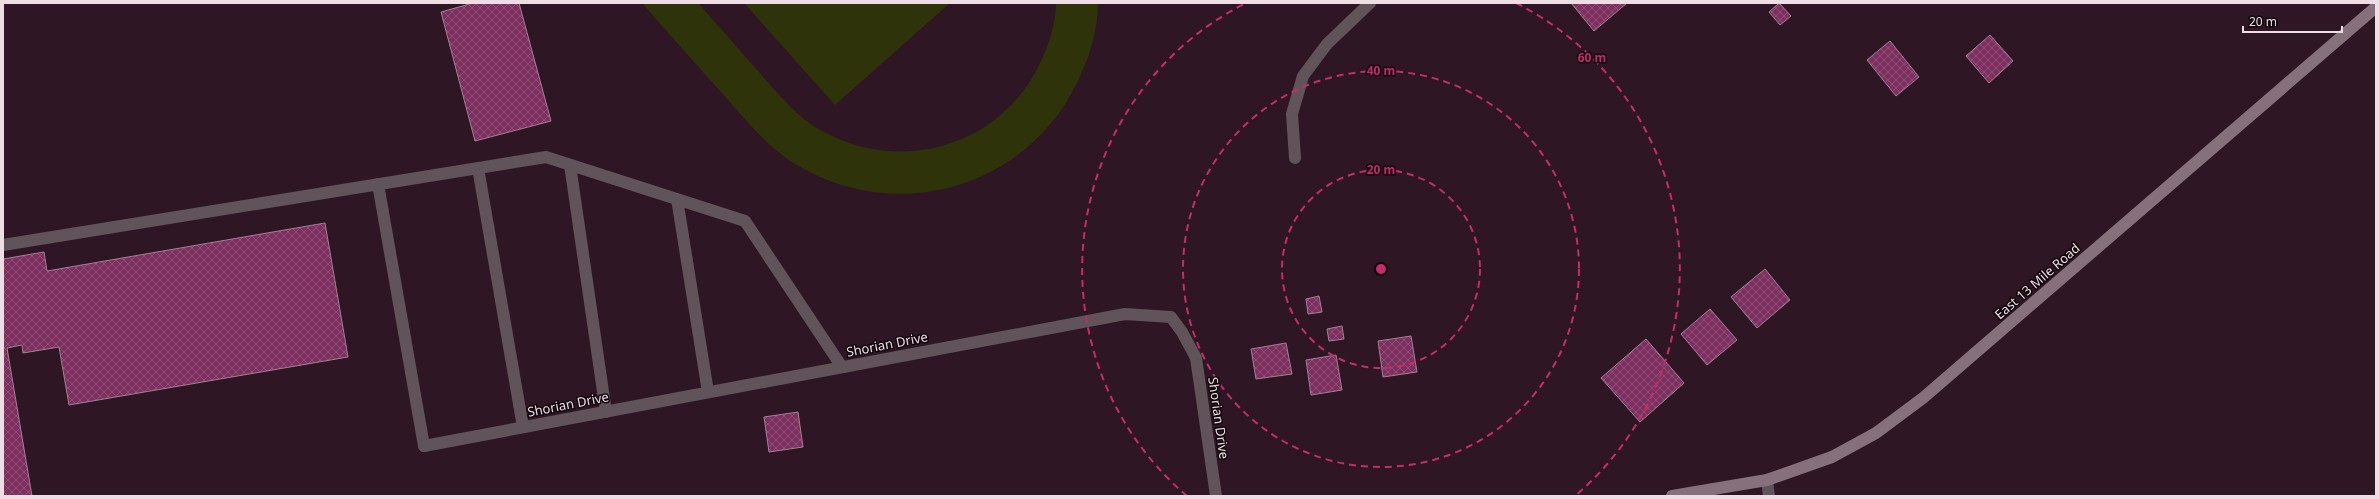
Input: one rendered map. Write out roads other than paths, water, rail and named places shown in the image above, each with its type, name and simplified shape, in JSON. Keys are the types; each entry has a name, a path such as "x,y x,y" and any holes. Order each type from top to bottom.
{"main road":[{"name":"East 13 Mile Road","path":"1672,496 1767,480 1832,457 1876,433 1923,398 2376,7"}],"street":[{"path":"1295,158 1292,114 1303,76 1326,44 1370,3"},
{"path":"3,245 546,157 745,221 842,367"},
{"path":"570,165 606,412"},
{"path":"478,168 523,427"},
{"name":"Shorian Drive","path":"378,184 424,446 1125,314 1171,317 1182,332 1196,358 1216,496"},
{"path":"677,200 708,392"},
{"path":"1767,480 1769,496"}]}
